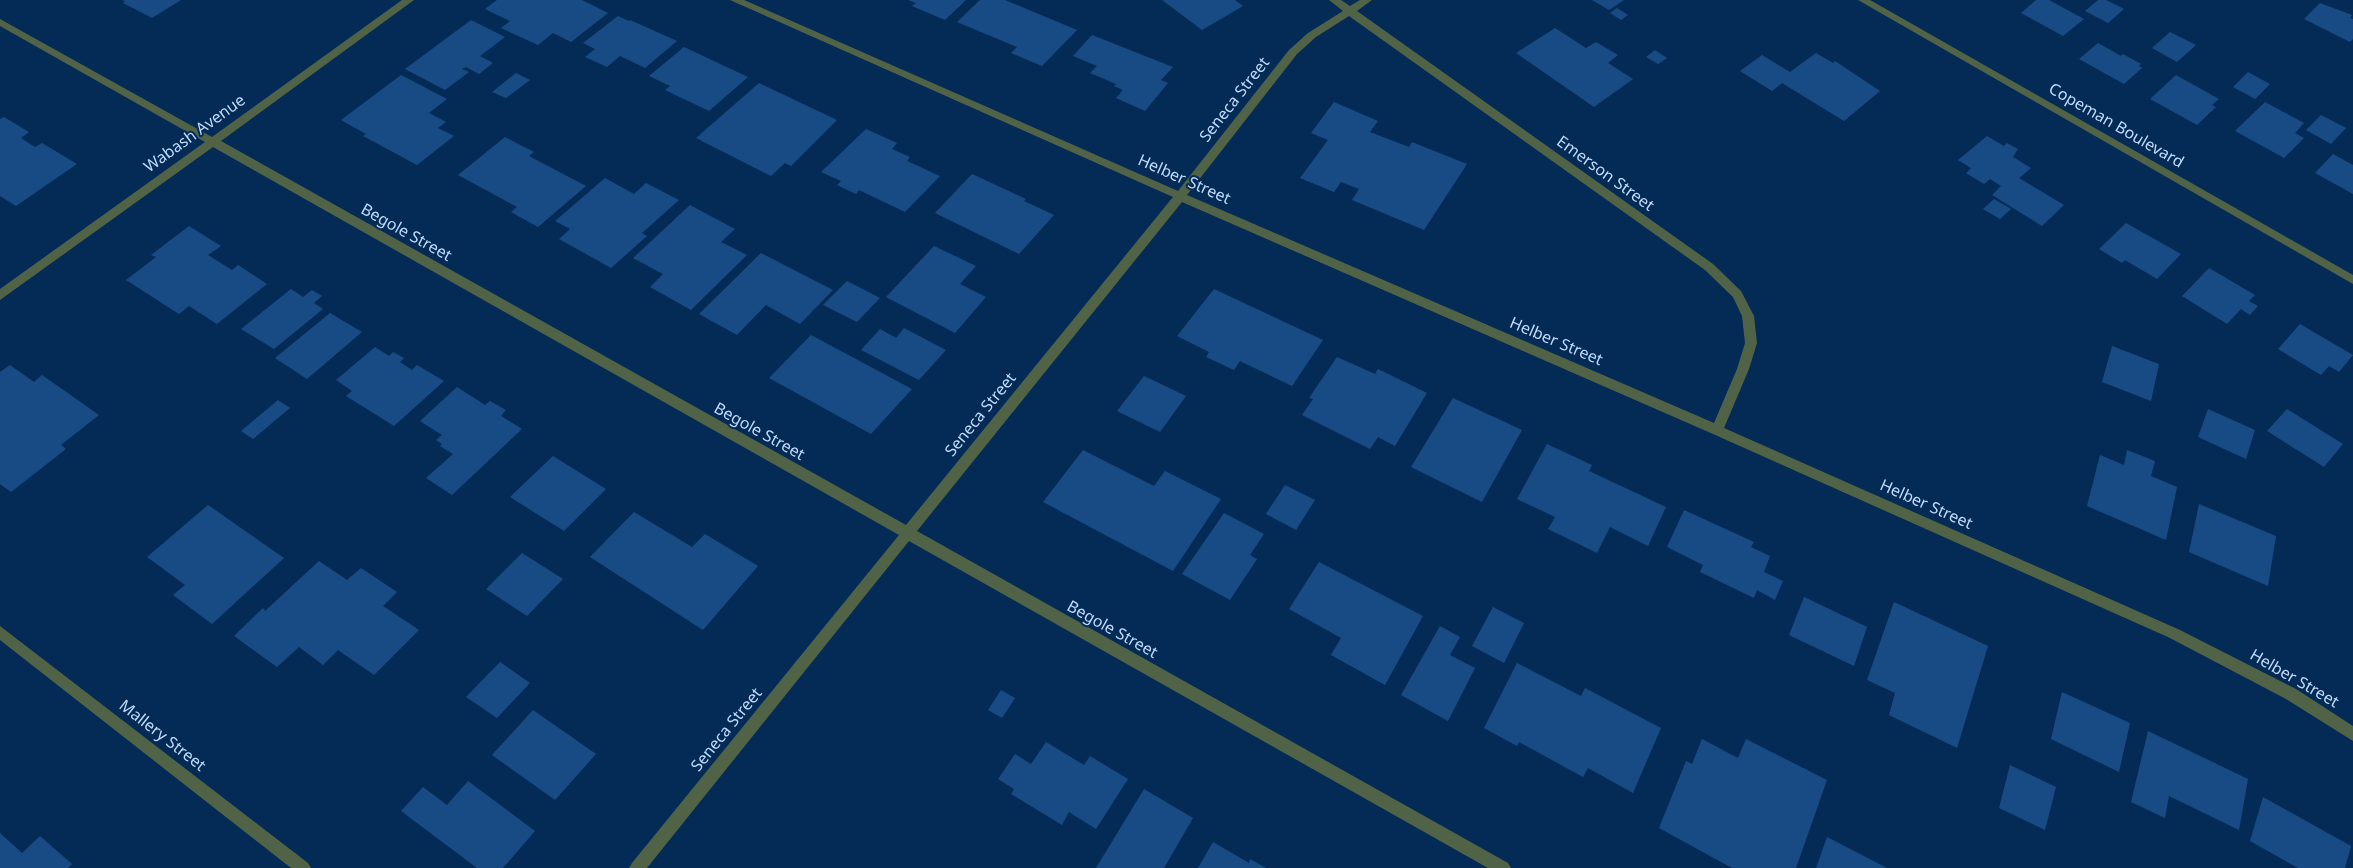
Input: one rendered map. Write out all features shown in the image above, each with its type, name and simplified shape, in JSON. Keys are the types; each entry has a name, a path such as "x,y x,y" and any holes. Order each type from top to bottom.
{"street":[{"name":"Wabash Avenue","path":"0,295 410,0"},
{"name":"Helber Street","path":"735,0 1717,430 2192,642 2292,694 2353,734"},
{"name":"Emerson Street","path":"1334,0 1709,268 1737,294 1748,316 1751,343 1743,369 1717,430"},
{"name":"Seneca Street","path":"637,868 1293,52 1312,35 1367,0"},
{"name":"Copeman Boulevard","path":"1863,0 2353,280"},
{"name":"Begole Street","path":"0,22 1503,868"},
{"name":"Mallery Street","path":"0,632 303,868"}],"building":[{"path":"122,0 181,0 152,18 123,3 125,1"},
{"path":"497,0 582,0 608,13 571,42 553,33 538,45 501,28 510,21 485,9"},
{"path":"908,0 966,0 945,20 912,6 916,3"},
{"path":"980,0 1005,0 1077,30 1042,66 1011,53 1017,47 957,22"},
{"path":"1162,0 1235,0 1243,6 1202,30"},
{"path":"1592,0 1624,0 1609,10"},
{"path":"2036,0 2049,0 2084,19 2063,36 2021,13"},
{"path":"2098,0 2106,0 2124,9 2108,23 2085,11"},
{"path":"2320,3 2352,15 2350,18 2353,19 2353,39 2350,42 2304,19"},
{"path":"1617,8 1628,15 1621,20 1610,13"},
{"path":"618,16 677,41 645,68 620,56 607,67 585,57 595,49 583,43"},
{"path":"471,20 505,37 480,56 493,63 479,74 466,67 462,69 469,72 445,90 405,69"},
{"path":"1555,28 1586,48 1596,42 1618,55 1608,63 1633,79 1594,107 1516,53"},
{"path":"2170,32 2196,45 2177,62 2152,48"},
{"path":"1092,35 1173,67 1161,80 1168,83 1145,111 1116,98 1123,90 1114,86 1116,84 1090,73 1097,66 1073,56"},
{"path":"2098,43 2121,56 2123,54 2141,64 2139,66 2142,68 2124,84 2079,59"},
{"path":"684,47 748,77 709,111 665,90 670,86 649,76"},
{"path":"1655,50 1667,58 1658,64 1646,57"},
{"path":"1816,53 1833,63 1835,61 1880,91 1844,121 1782,83 1772,91 1740,71 1762,55 1790,72"},
{"path":"2248,72 2270,84 2255,99 2233,87"},
{"path":"516,73 530,80 506,98 492,92"},
{"path":"401,75 447,99 429,113 446,122 438,128 454,136 417,165 363,136 366,134 341,120"},
{"path":"2176,75 2219,99 2212,105 2216,107 2197,125 2150,99"},
{"path":"759,83 837,120 791,166 785,163 771,176 696,138"},
{"path":"1334,102 1378,121 1370,132 1409,147 1412,142 1467,164 1424,230 1352,200 1359,189 1341,182 1334,192 1300,178 1328,140 1311,133"},
{"path":"2265,102 2304,123 2295,133 2304,138 2284,158 2235,131"},
{"path":"2321,115 2346,128 2331,144 2306,130"},
{"path":"4,117 29,132 21,138 35,147 42,143 77,164 16,206 0,196 0,119"},
{"path":"866,129 897,143 892,149 910,157 907,161 940,176 905,212 859,190 856,194 837,185 841,181 821,172"},
{"path":"1987,136 2004,146 2007,143 2018,149 2013,157 2031,168 2019,178 2064,205 2042,226 1992,195 2001,186 1990,179 1984,184 1966,173 1971,168 1958,160"},
{"path":"505,137 534,152 529,156 586,186 538,227 511,212 517,207 458,175"},
{"path":"2333,154 2353,165 2353,194 2315,173"},
{"path":"972,174 1026,199 1024,201 1054,215 1019,254 935,213"},
{"path":"605,178 634,194 646,183 679,200 642,233 647,236 611,268 559,239 570,229 555,221"},
{"path":"1994,199 2011,209 2000,219 1983,209"},
{"path":"690,205 735,229 721,242 747,255 691,310 650,287 663,274 633,258"},
{"path":"2126,223 2181,254 2157,279 2125,260 2122,263 2099,249"},
{"path":"189,226 221,246 208,255 232,270 238,265 267,284 217,324 189,306 179,314 126,280 156,257 151,255"},
{"path":"934,246 976,266 960,284 986,297 955,333 886,297"},
{"path":"761,253 833,290 800,324 766,305 737,335 699,314"},
{"path":"2209,268 2255,295 2249,301 2258,306 2250,315 2241,309 2227,324 2182,296"},
{"path":"847,281 880,298 857,322 823,305"},
{"path":"291,289 303,297 312,290 322,296 314,303 323,309 274,349 241,329"},
{"path":"1214,289 1323,340 1292,386 1240,361 1234,370 1206,357 1209,352 1177,336"},
{"path":"330,313 362,332 307,379 275,358"},
{"path":"2300,324 2353,355 2339,372 2329,366 2321,375 2278,349"},
{"path":"904,328 946,350 919,380 861,350 880,329 896,338"},
{"path":"811,335 912,389 871,434 769,378"},
{"path":"2112,346 2159,364 2151,401 2102,382"},
{"path":"375,347 389,356 393,352 404,358 400,362 412,370 417,365 444,381 394,426 346,396 352,391 336,380"},
{"path":"1337,357 1375,374 1378,369 1427,393 1395,446 1378,437 1370,449 1302,415 1313,399 1309,398"},
{"path":"10,365 34,382 42,375 99,415 61,445 66,449 11,492 0,484 0,372"},
{"path":"1144,376 1186,396 1160,432 1117,411"},
{"path":"457,387 485,405 490,401 506,410 501,416 522,429 452,495 426,478 453,454 440,446 442,444 436,440 442,435 420,421"},
{"path":"1453,398 1522,430 1482,502 1411,467"},
{"path":"278,400 290,408 253,439 241,431"},
{"path":"2208,409 2255,430 2246,459 2198,437"},
{"path":"2287,409 2343,444 2324,467 2267,431"},
{"path":"1547,444 1592,465 1589,471 1666,507 1648,546 1610,527 1597,553 1548,529 1555,517 1517,499"},
{"path":"1083,450 1154,486 1165,471 1221,499 1173,571 1043,502"},
{"path":"2127,450 2155,461 2151,476 2177,487 2166,540 2087,506 2100,455 2124,465"},
{"path":"553,456 606,489 564,531 510,497"},
{"path":"1285,485 1315,500 1296,530 1266,514"},
{"path":"2199,504 2276,536 2268,586 2189,552"},
{"path":"208,505 284,558 212,624 173,595 185,585 147,557"},
{"path":"1684,510 1754,542 1751,547 1770,556 1764,572 1783,581 1775,600 1757,590 1754,598 1700,572 1703,565 1667,547"},
{"path":"634,512 692,547 705,534 758,566 703,630 590,557"},
{"path":"1224,513 1264,534 1250,555 1257,559 1230,600 1182,574"},
{"path":"522,553 563,579 527,616 486,589"},
{"path":"319,561 347,580 361,568 397,592 383,606 419,630 374,675 338,650 323,665 299,647 277,667 234,636 263,608 265,611"},
{"path":"1319,562 1423,616 1385,685 1331,655 1341,638 1289,609"},
{"path":"1804,597 1867,627 1854,666 1789,635"},
{"path":"1894,602 1988,646 1957,748 1889,715 1895,693 1867,680"},
{"path":"1493,607 1524,623 1504,663 1472,646"},
{"path":"1440,626 1460,637 1450,655 1475,668 1448,721 1401,695"},
{"path":"500,662 530,683 497,718 466,697"},
{"path":"1517,663 1581,696 1585,688 1661,728 1633,793 1588,768 1583,777 1519,742 1517,746 1484,728"},
{"path":"1001,690 1015,698 1002,718 988,710"},
{"path":"2062,692 2130,723 2119,772 2051,739"},
{"path":"533,710 596,754 555,800 492,755"},
{"path":"2148,731 2248,779 2239,830 2169,796 2165,818 2131,802"},
{"path":"1702,739 1738,758 1746,739 1827,780 1796,868 1732,868 1659,828 1686,761 1692,764"},
{"path":"1046,742 1084,765 1090,756 1128,779 1096,829 1069,812 1062,825 1011,794 1014,789 998,779 1015,754 1031,764"},
{"path":"2010,765 2056,787 2045,830 1999,808"},
{"path":"468,781 535,831 503,868 477,868 401,811 423,787 447,805"},
{"path":"1144,789 1193,818 1164,868 1096,868"},
{"path":"2263,797 2351,846 2345,868 2298,868 2250,841"},
{"path":"0,833 22,853 40,836 72,864 68,868 0,868"},
{"path":"1827,837 1887,868 1816,868"},
{"path":"1213,842 1249,863 1250,859 1266,868 1198,868"}]}
